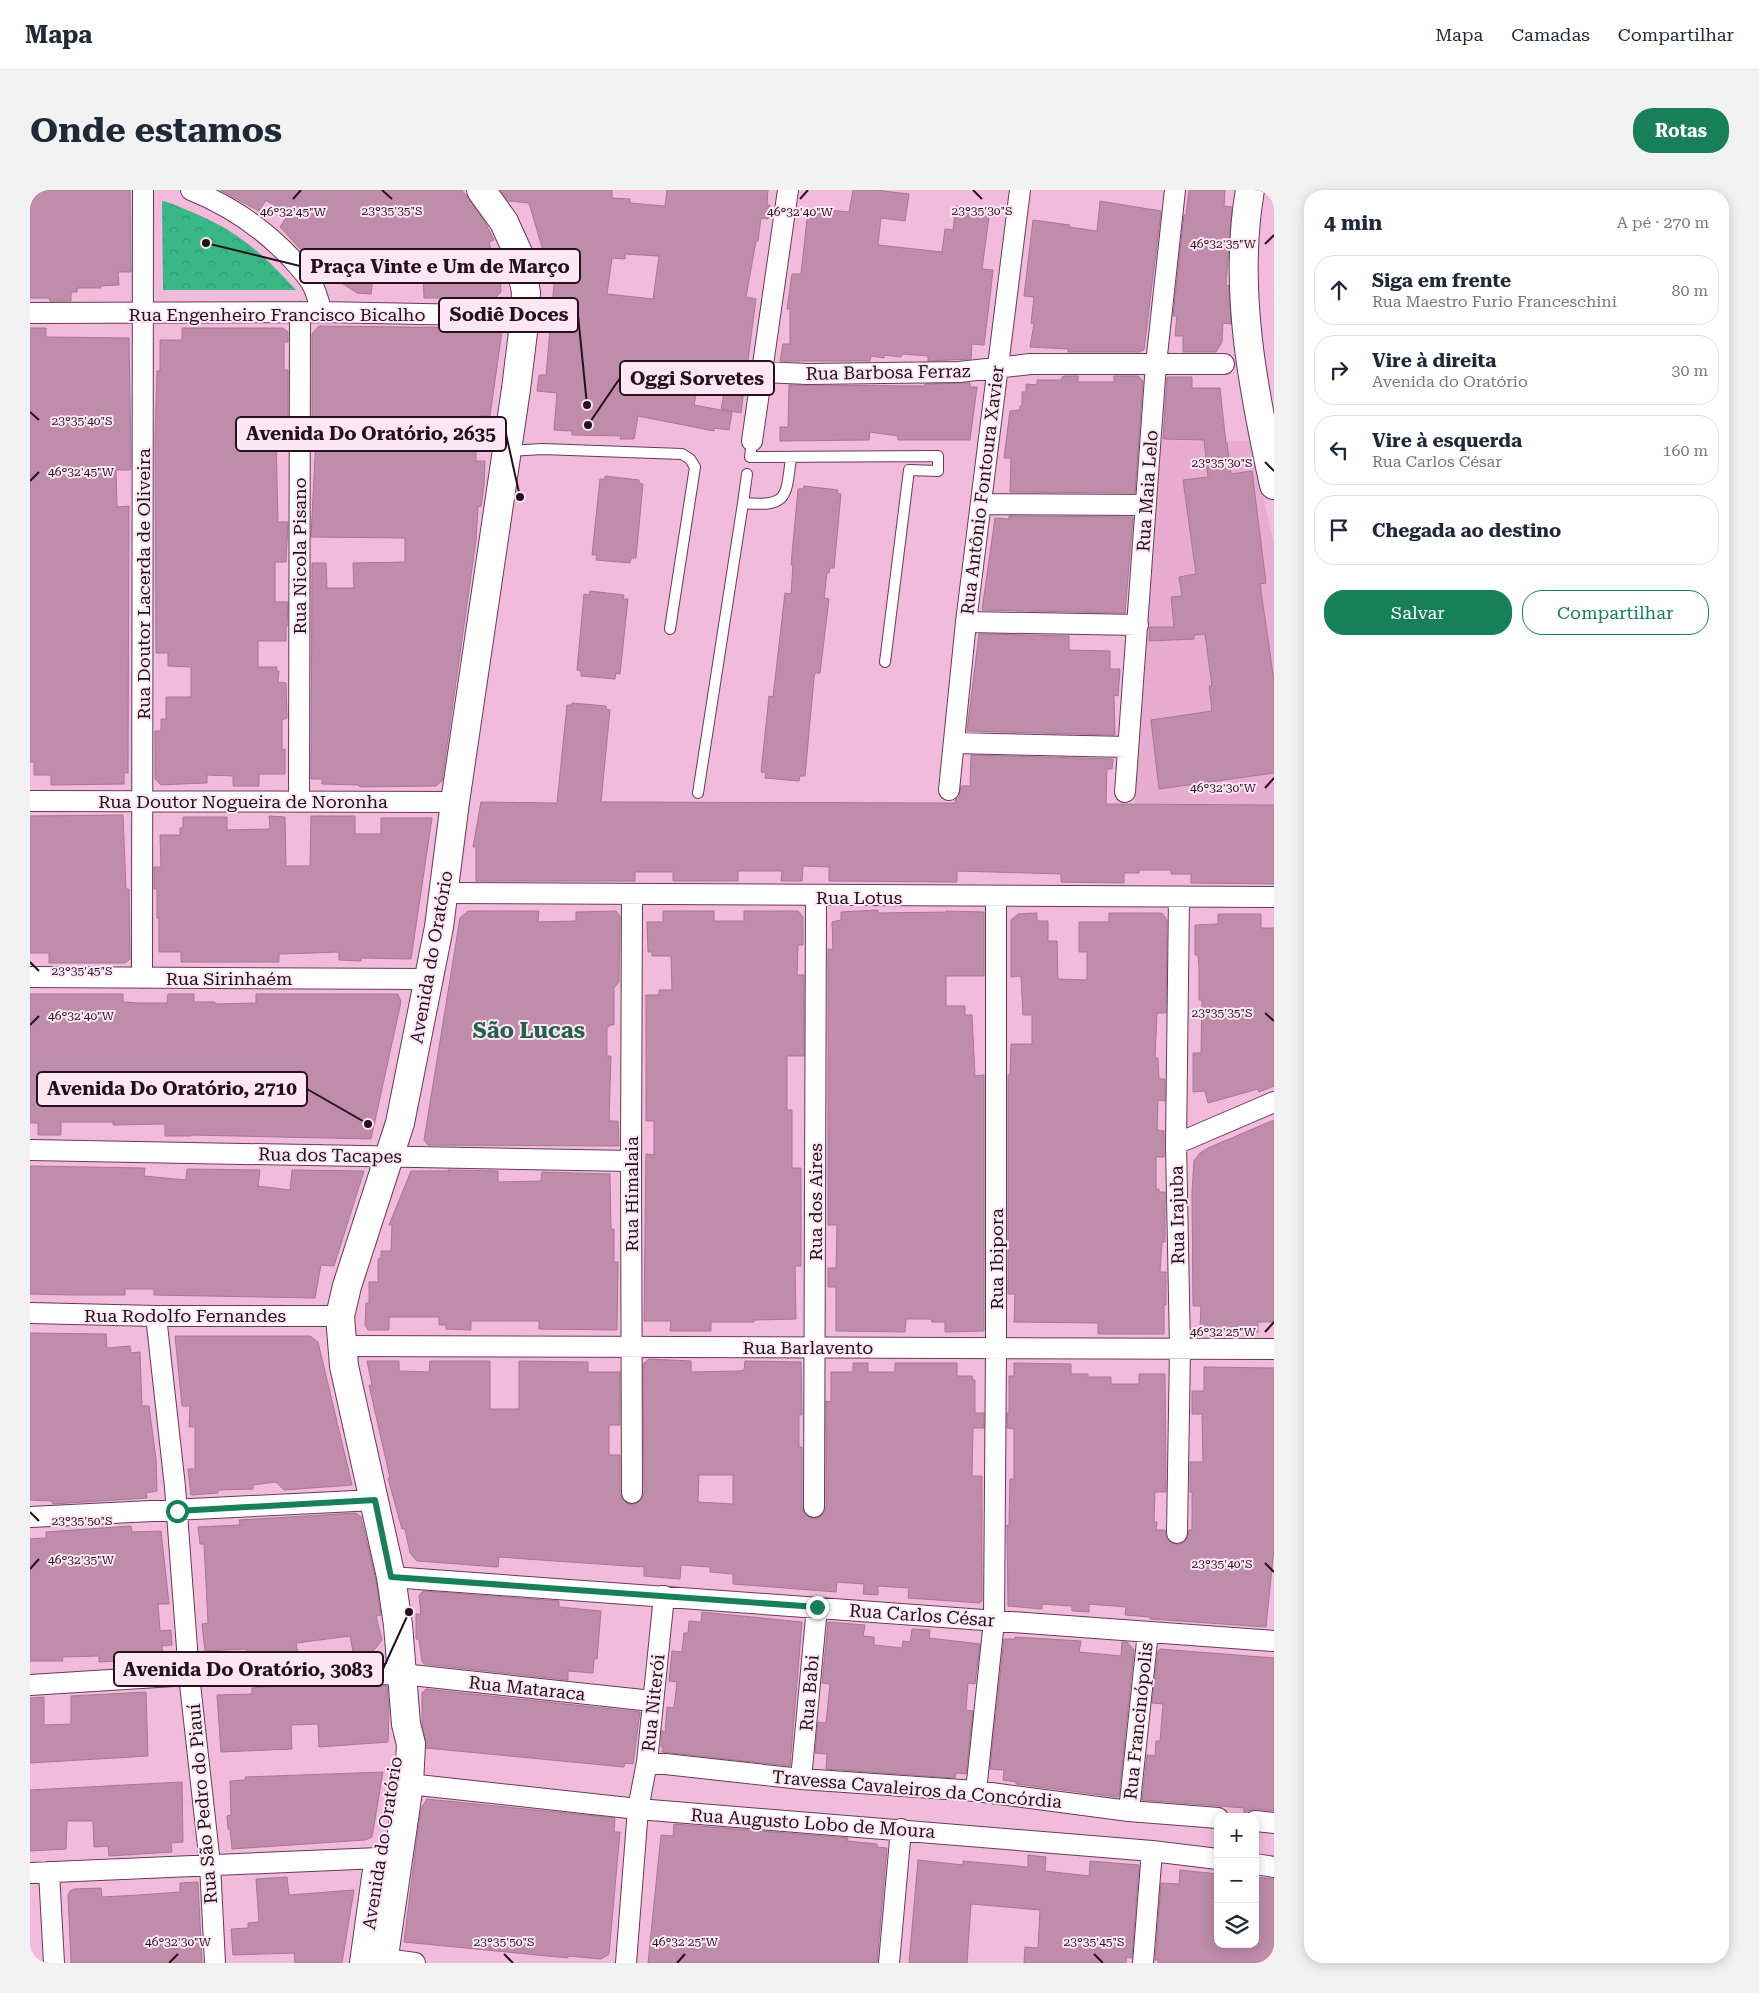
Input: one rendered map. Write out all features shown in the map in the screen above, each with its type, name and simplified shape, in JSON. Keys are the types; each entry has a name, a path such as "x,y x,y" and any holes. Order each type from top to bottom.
{"main road":[{"name":"Avenida do Oratório","path":"388,1859 409,1784 411,1744 406,1724 391,1577 350,1395 341,1346 340,1316 347,1286 400,1122 444,893 455,802 525,316 526,292 518,253 504,222 481,190"},
{"path":"1250,190 1244,286 1248,339 1262,428 1274,485"},
{"name":"Avenida do Oratório","path":"374,1960 388,1859 397,1747 406,1724"}],"street":[{"name":"Rua Doutor Lacerda de Oliveira","path":"142,978 143,190"},
{"path":"192,190 214,199 245,217 267,234 306,275 314,287 322,312"},
{"path":"752,441 788,190"},
{"name":"Rua Antônio Fontoura Xavier","path":"949,790 966,622 1020,190"},
{"name":"Rua Maia Lelo","path":"1125,792 1156,364 1175,190"},
{"name":"Rua Engenheiro Francisco Bicalho","path":"30,312 322,312 525,316"},
{"name":"Rua Nicola Pisano","path":"299,801 300,312"},
{"name":"Rua Barbosa Ferraz","path":"761,372 808,374 959,372 1031,364 1224,364"},
{"path":"981,504 1145,505"},
{"path":"966,622 1138,625"},
{"path":"954,743 1128,747"},
{"name":"Rua Doutor Nogueira de Noronha","path":"30,801 455,802"},
{"name":"Rua Lotus","path":"444,893 1274,897"},
{"name":"Rua Himalaia","path":"632,895 630,1161 632,1493"},
{"name":"Rua dos Aires","path":"814,1507 816,896"},
{"name":"Rua Ibipora","path":"976,1791 994,1621 996,897"},
{"name":"Rua Irajuba","path":"1178,1534 1180,1349 1176,1144 1179,897"},
{"name":"Rua Sirinhaém","path":"30,977 428,979"},
{"path":"1176,1144 1274,1102"},
{"name":"Rua dos Tacapes","path":"30,1150 630,1161"},
{"name":"Rua Rodolfo Fernandes","path":"30,1313 156,1316 340,1316"},
{"name":"Rua São Pedro do Piauí","path":"156,1316 177,1511 189,1675 210,1864 215,1963"},
{"name":"Rua Barlavento","path":"341,1346 1274,1349"},
{"path":"30,1518 375,1500"},
{"name":"Rua Carlos César","path":"391,1577 1274,1641"},
{"name":"Rua Niterói","path":"626,1963 638,1809 647,1762 664,1596"},
{"name":"Rua Babi","path":"800,1779 817,1607"},
{"name":"Rua Francinópolis","path":"1129,1811 1148,1632"},
{"name":"Rua Mataraca","path":"30,1685 189,1675 402,1674 652,1701"},
{"name":"Travessa Cavaleiros da Concórdia","path":"647,1762 800,1779 976,1791 1129,1811 1214,1818"},
{"name":"Rua Augusto Lobo de Moura","path":"409,1784 638,1809 1152,1851 1214,1859"},
{"path":"1259,1821 1274,1823"},
{"path":"889,1963 901,1830"},
{"path":"1143,1963 1152,1851"},
{"path":"54,1963 39,1872 210,1864 388,1859"},
{"path":"1259,1865 1274,1867"},
{"path":"374,1960 415,1963"}],"lane":[{"path":"752,441 750,457 938,456 938,470 909,470 886,662"},
{"path":"507,451 542,449 682,454 690,459 695,467 670,629"},
{"path":"743,503 774,504 782,497 788,486 791,457"},
{"path":"698,793 747,474"}],"shaded area":[{"path":"1161,440 1250,441 1274,544 1274,805 1135,804"}],"green space":[{"path":"162,201 205,218 234,234 259,253 296,290 163,290"}],"building":[{"path":"30,190 130,190 131,272 118,272 119,285 100,286 101,288 77,288 77,292 71,292 71,301 50,301 49,298 30,298"},
{"path":"220,190 462,190 484,220 494,240 489,242 495,269 500,269 501,292 495,298 424,298 423,271 373,277 371,294 357,293 317,267 280,227 288,215 266,200 259,211"},
{"path":"500,190 612,190 612,198 630,199 630,203 665,206 667,190 768,190 767,205 770,205 768,219 761,218 746,297 756,299 741,413 721,409 726,383 699,378 694,405 732,412 729,430 714,428 714,431 638,416 634,439 620,439 621,436 572,435 572,431 554,430 557,393 537,391 539,375 546,375 556,262 546,261 529,203 508,201","holes":["625,254 659,256 653,299 607,294 612,258 625,259"]},
{"path":"853,190 875,190 909,194 905,221 881,218 878,245 942,252 945,229 953,230 956,206 990,210 982,269 993,270 984,345 972,344 971,359 928,361 928,356 902,354 901,357 884,355 884,358 871,356 870,361 780,361 783,344 790,344 790,309 787,309 792,274 801,274 808,210 810,208 849,212"},
{"path":"1189,190 1225,190 1224,206 1232,207 1226,285 1229,286 1231,324 1223,323 1222,342 1216,352 1183,352 1183,336 1175,336 1177,316 1173,316 1184,215 1186,215"},
{"path":"1100,201 1161,211 1144,350 1139,352 1068,352 1068,349 1030,347 1034,324 1031,323 1034,297 1024,296 1033,220 1097,231"},
{"path":"319,326 494,328 502,331 490,416 480,416 480,431 476,437 476,461 485,461 484,486 481,506 478,507 476,540 442,781 436,786 360,787 358,785 322,784 322,779 311,779 312,563 326,563 327,588 354,588 353,563 405,562 405,538 311,537 316,437 312,437 312,334"},
{"path":"30,328 46,328 46,337 129,338 131,461 130,470 116,470 117,507 129,506 128,773 124,773 124,784 51,785 51,775 34,775 34,762 30,762"},
{"path":"182,328 283,328 288,332 288,342 284,342 284,370 288,370 288,424 278,424 278,436 276,436 278,522 288,522 286,562 275,562 275,602 288,602 286,641 258,641 258,667 277,667 276,671 279,671 278,682 286,683 287,718 282,720 282,750 285,749 285,774 259,774 259,786 233,786 233,776 207,775 207,783 161,785 155,779 155,731 161,731 161,719 166,719 166,697 191,697 191,667 168,666 168,653 156,653 155,438 157,371 160,371 160,340 182,340"},
{"path":"1078,376 1078,382 1114,382 1114,376 1138,376 1143,381 1135,493 1010,492 1011,458 1004,458 1010,411 1020,410 1020,406 1022,406 1022,392 1026,392 1026,384 1037,385 1037,380 1062,380 1062,377"},
{"path":"1167,377 1192,377 1192,388 1220,388 1231,474 1252,471 1266,583 1260,584 1274,681 1274,773 1159,789 1151,720 1212,711 1209,686 1212,686 1205,634 1194,635 1194,639 1149,641 1150,627 1174,627 1171,597 1182,596 1179,577 1196,574 1183,480 1208,477 1204,440 1163,439"},
{"path":"970,383 970,387 977,387 970,440 898,440 898,436 870,432 869,440 780,441 780,427 788,427 789,385 925,386 925,384"},
{"path":"605,476 639,480 639,483 643,484 636,558 631,558 630,563 596,560 597,555 592,555 600,479 605,479"},
{"path":"804,486 838,490 837,493 841,494 834,568 830,568 829,573 827,573 824,598 829,599 820,673 815,673 814,678 805,776 800,776 799,781 765,778 766,773 761,772 769,696 773,697 785,593 791,594 793,565 791,565 798,489 803,489"},
{"path":"1009,516 1133,517 1125,613 982,610 995,518 1009,519"},
{"path":"590,591 624,595 623,599 628,599 620,674 616,673 615,679 581,676 581,671 577,670 584,594 589,595"},
{"path":"979,634 1069,636 1069,650 1110,651 1110,669 1120,669 1118,696 1114,695 1115,735 967,731"},
{"path":"572,703 606,706 606,709 610,710 601,802 955,803 955,800 959,797 961,786 970,786 971,755 1113,759 1112,769 1107,769 1106,804 1274,805 1274,884 1191,883 1191,874 1171,874 1171,870 1139,870 1139,873 1124,873 1124,883 1061,882 1061,874 957,871 957,882 829,881 829,867 803,866 802,881 781,881 782,871 738,871 738,881 673,881 673,872 635,872 635,881 476,881 476,847 473,847 481,802 557,803 567,705 572,705"},
{"path":"123,815 126,889 129,889 130,959 125,963 49,963 49,953 30,953 30,816"},
{"path":"269,816 285,817 286,866 310,866 311,816 355,816 355,834 381,834 381,818 432,818 411,959 361,958 361,961 339,960 339,952 279,954 279,962 181,962 181,952 159,952 159,918 157,918 157,889 154,889 154,867 161,867 160,835 180,835 180,828 183,828 183,817 227,817 227,830 270,829"},
{"path":"878,910 878,913 984,912 984,976 946,976 946,1006 965,1006 965,1015 972,1015 975,1076 984,1075 984,1331 945,1332 945,1322 932,1322 931,1319 906,1319 905,1332 836,1331 836,1287 828,1287 828,1268 836,1268 837,1225 828,1225 828,949 833,950 832,922 841,920 841,912"},
{"path":"468,911 539,911 538,922 576,921 576,912 616,911 620,916 619,982 614,988 614,1025 607,1027 607,1056 611,1056 609,1121 618,1121 619,1146 428,1145 424,1140 460,918"},
{"path":"663,911 714,911 714,921 744,921 744,911 798,911 803,917 803,945 798,945 797,975 804,975 804,1056 787,1056 787,1110 792,1110 792,1168 801,1168 801,1266 795,1266 796,1319 754,1320 754,1322 711,1322 711,1331 670,1331 671,1321 644,1321 646,1154 654,1155 654,1121 646,1121 646,995 659,995 659,990 672,990 671,956 652,956 652,952 648,952 647,922 663,922"},
{"path":"1037,913 1037,921 1048,921 1048,941 1057,941 1058,979 1087,980 1087,952 1079,952 1079,922 1109,922 1109,913 1162,913 1167,920 1166,1013 1157,1013 1155,1058 1158,1058 1159,1079 1165,1079 1165,1101 1158,1100 1157,1130 1164,1131 1164,1157 1156,1157 1156,1189 1159,1189 1159,1192 1165,1192 1165,1242 1162,1242 1160,1272 1166,1272 1164,1334 1098,1334 1098,1323 1014,1322 1015,1294 1008,1294 1008,1075 1010,1075 1011,1044 1032,1044 1032,1015 1023,1015 1021,976 1011,977 1011,920 1018,914"},
{"path":"1218,914 1261,914 1261,928 1274,928 1274,1086 1259,1092 1258,1089 1208,1103 1205,1091 1193,1092 1193,1053 1201,1053 1202,1000 1199,1000 1199,967 1198,955 1195,955 1195,925 1218,924"},
{"path":"30,994 123,994 123,1002 167,1003 168,994 194,994 194,1002 215,1002 215,1004 256,1003 256,994 398,994 401,1002 371,1139 165,1136 165,1124 113,1125 113,1122 61,1122 61,1135 38,1135 38,1123 30,1123"},
{"path":"1274,1120 1274,1322 1258,1322 1258,1332 1228,1332 1228,1328 1200,1328 1201,1306 1193,1306 1192,1192 1194,1161 1200,1153 1208,1148"},
{"path":"30,1166 145,1168 144,1176 186,1180 187,1169 260,1170 258,1186 290,1190 292,1170 364,1171 334,1266 321,1265 315,1298 154,1295 154,1289 125,1289 125,1295 72,1295 30,1294"},
{"path":"448,1170 498,1171 498,1182 541,1181 542,1172 610,1174 614,1262 618,1262 617,1330 539,1329 539,1321 471,1321 471,1330 446,1329 446,1325 439,1325 439,1317 389,1317 389,1330 368,1330 365,1325 366,1303 369,1303 369,1282 378,1282 378,1259 381,1258 381,1251 391,1251 392,1225 389,1225 411,1171 450,1171"},
{"path":"30,1333 106,1334 107,1348 130,1346 131,1353 140,1352 142,1406 149,1406 156,1459 157,1491 146,1493 147,1498 53,1504 52,1501 30,1500"},
{"path":"175,1336 310,1336 318,1342 352,1485 284,1490 276,1482 253,1485 253,1489 218,1490 218,1493 191,1495 188,1469 195,1469 195,1427 189,1427 190,1406 182,1406"},
{"path":"649,1359 691,1361 691,1372 740,1371 744,1370 745,1361 801,1362 802,1415 799,1415 799,1447 802,1447 802,1507 804,1513 813,1519 820,1517 826,1507 826,1401 831,1402 831,1372 853,1372 853,1363 868,1363 868,1372 895,1372 895,1363 957,1363 957,1376 972,1376 973,1380 975,1380 975,1413 984,1413 984,1428 973,1428 972,1476 982,1476 982,1601 980,1603 908,1598 909,1588 878,1586 878,1595 863,1594 864,1584 837,1582 836,1592 733,1584 733,1574 710,1572 710,1567 681,1565 680,1579 644,1576 644,1567 499,1557 498,1567 417,1561 410,1553 405,1529 402,1529 388,1478 390,1478 369,1385 372,1385 367,1361 399,1361 399,1371 429,1372 430,1361 490,1361 490,1409 519,1409 519,1361 588,1362 588,1372 620,1372 620,1425 609,1425 609,1455 620,1455 620,1494 626,1503 633,1505 642,1499 644,1493 643,1364","holes":["699,1475 733,1475 733,1504 698,1502"]},
{"path":"1014,1363 1071,1364 1071,1374 1088,1374 1088,1377 1111,1377 1111,1384 1139,1384 1139,1374 1165,1374 1166,1492 1155,1492 1154,1522 1157,1522 1156,1530 1165,1530 1167,1539 1176,1545 1183,1543 1187,1539 1189,1530 1192,1530 1190,1462 1203,1462 1202,1414 1192,1414 1192,1391 1204,1391 1204,1367 1274,1368 1274,1548 1266,1627 1150,1619 1150,1617 1125,1615 1126,1607 1089,1604 1089,1612 1072,1611 1072,1606 1042,1604 1042,1609 1008,1606 1007,1525 1009,1525 1010,1479 1014,1479 1014,1429 1007,1428 1007,1413 1009,1413 1009,1376 1014,1376"},
{"path":"356,1513 361,1517 376,1580 381,1615 376,1616 382,1640 365,1662 355,1662 350,1636 296,1643 298,1653 246,1655 246,1649 205,1651 202,1624 208,1623 204,1544 200,1544 198,1527 240,1525 239,1520"},
{"path":"131,1526 132,1532 161,1531 169,1604 158,1604 160,1631 171,1630 172,1645 162,1646 163,1658 99,1662 99,1656 62,1657 63,1661 30,1661 30,1539 46,1538 46,1532"},
{"path":"423,1591 559,1601 559,1607 601,1611 597,1659 594,1659 593,1673 568,1671 568,1680 424,1664 419,1640 416,1639 416,1614 421,1614 419,1596"},
{"path":"702,1612 802,1622 790,1766 662,1752 662,1730 665,1733 667,1707 674,1708 677,1682 669,1681 672,1651 682,1652 684,1633 688,1633 689,1621 701,1622"},
{"path":"828,1622 865,1625 863,1636 874,1637 874,1645 902,1648 903,1641 910,1642 912,1629 930,1630 929,1638 980,1644 975,1684 968,1683 966,1710 973,1711 966,1774 956,1773 955,1778 826,1769 827,1754 815,1753 818,1722 826,1723 830,1684 822,1683"},
{"path":"1015,1637 1081,1641 1079,1652 1121,1656 1122,1642 1127,1642 1134,1650 1119,1796 1016,1784 1016,1782 1003,1780 1004,1770 990,1769 1004,1639 1015,1639"},
{"path":"1160,1649 1274,1658 1274,1811 1256,1809 1244,1813 1244,1808 1142,1800 1147,1755 1155,1756 1156,1741 1160,1741 1163,1704 1152,1703 1158,1651"},
{"path":"277,1686 387,1686 389,1710 388,1742 319,1747 318,1724 291,1725 292,1749 221,1752 217,1695 252,1694 252,1688"},
{"path":"426,1689 640,1712 633,1764 625,1763 624,1767 426,1748 422,1722 422,1693"},
{"path":"146,1692 148,1756 30,1763 30,1698 44,1697 44,1725 71,1724 71,1696"},
{"path":"383,1772 372,1837 365,1840 232,1849 227,1816 231,1815 230,1781 245,1780 245,1777"},
{"path":"182,1782 183,1842 171,1843 172,1852 109,1856 108,1846 94,1847 93,1821 67,1821 66,1849 30,1851 30,1790"},
{"path":"427,1799 615,1818 614,1832 620,1832 609,1954 601,1959 568,1956 568,1958 404,1942 419,1822 422,1807"},
{"path":"674,1824 848,1838 847,1841 877,1844 877,1847 887,1848 877,1963 648,1963 661,1835 673,1836"},
{"path":"1028,1855 1046,1857 1045,1871 1089,1876 1090,1861 1139,1865 1132,1958 1127,1957 1126,1963 1024,1963 1025,1947 1038,1948 1040,1910 971,1904 967,1963 909,1963 918,1860 963,1865 963,1861 1028,1867"},
{"path":"1180,1870 1214,1874 1214,1948 1259,1948 1259,1877 1274,1879 1274,1963 1158,1963 1158,1960 1155,1960 1161,1883 1179,1884"},
{"path":"287,1877 289,1895 354,1890 342,1963 295,1963 294,1953 233,1955 231,1929 248,1928 248,1923 259,1922 256,1879"},
{"path":"198,1882 202,1963 71,1963 68,1895 70,1891 74,1889 101,1888 102,1897 139,1895 180,1892 180,1883"}],"place":[{"name":"Praça Vinte e Um de Março","path":"206,243"},
{"name":"Sodiê Doces","path":"587,405"},
{"name":"Oggi Sorvetes","path":"588,425"},
{"name":"Avenida Do Oratório, 2635","path":"520,497"},
{"name":"Avenida Do Oratório, 2710","path":"368,1124"},
{"name":"Avenida Do Oratório, 3083","path":"409,1612"}],"district":[{"name":"São Lucas","path":"529,1030"}],"route":[{"path":"177,1511 375,1500 391,1577 817,1607"}]}
